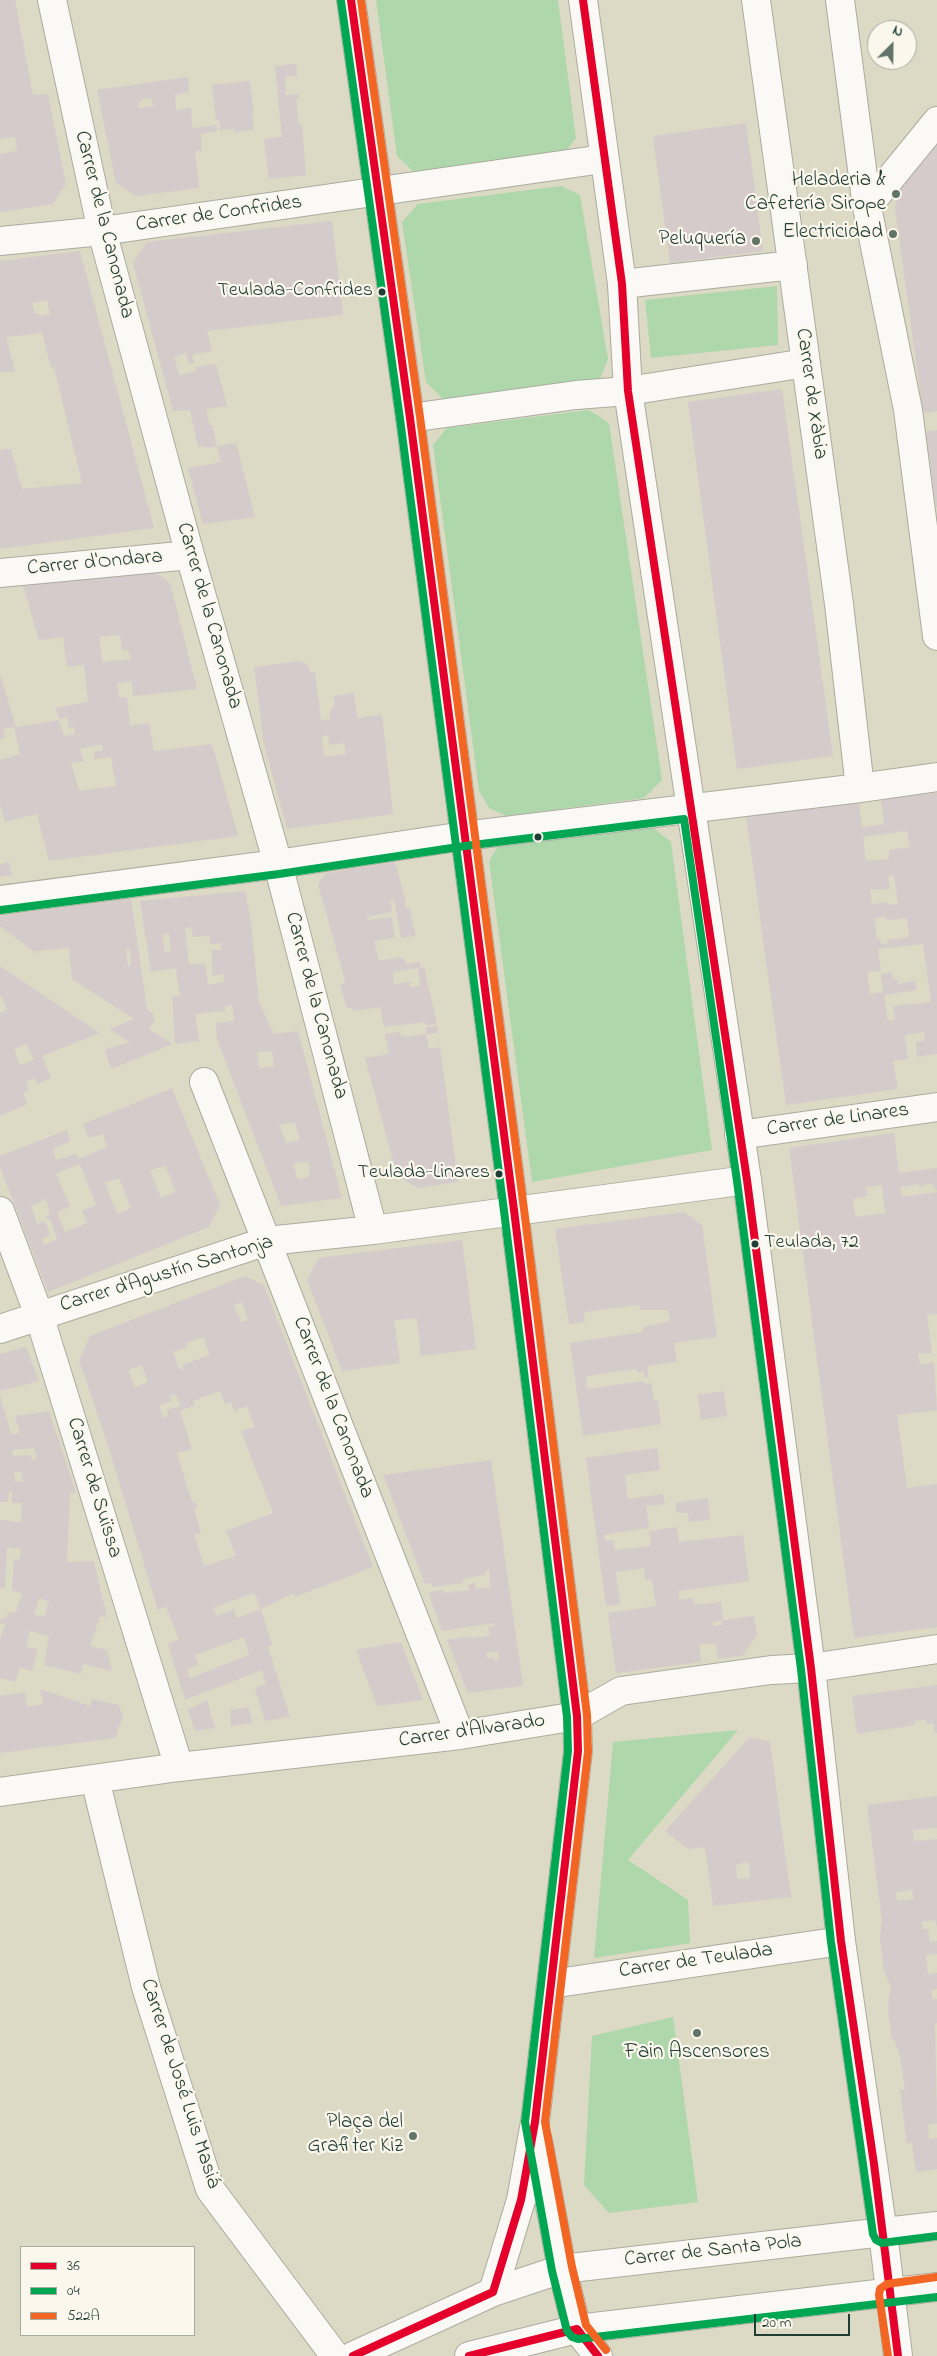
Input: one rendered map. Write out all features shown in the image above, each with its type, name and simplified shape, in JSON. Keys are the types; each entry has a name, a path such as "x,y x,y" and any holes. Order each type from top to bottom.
{"street":[{"name":"Carrer de la Canonada","path":"52,0 102,231 190,555 278,864 373,1230"},
{"path":"351,0 410,418 578,1716 578,1751 535,2122 521,2200 493,2292"},
{"path":"583,0 603,159 622,284 628,391 692,808 739,1135 748,1180 811,1668 841,1941 898,2356"},
{"name":"Carrer de Xàbia","path":"756,0 838,604 860,788"},
{"path":"840,0 867,207 908,410 937,636"},
{"path":"867,207 937,121"},
{"name":"Carrer de Confrides","path":"0,241 102,231 603,159"},
{"path":"622,284 793,265"},
{"path":"410,418 576,395 628,391 806,363"},
{"name":"Carrer d'Ondara","path":"0,573 190,555"},
{"path":"0,900 278,864 464,836 937,777"},
{"name":"Carrer de la Canonada","path":"204,1082 460,1736"},
{"name":"Carrer de Linares","path":"739,1135 937,1106"},
{"name":"Carrer d'Agustín Santonja","path":"0,1329 267,1241 373,1230 748,1180"},
{"name":"Carrer de Suïssa","path":"0,1211 40,1315 179,1767"},
{"name":"Carrer d'Alvarado","path":"0,1792 179,1767 460,1736 578,1716 621,1691 771,1670 811,1668 937,1649"},
{"name":"Carrer de José Luis Masiá","path":"95,1779 146,1987 210,2189 335,2356"},
{"name":"Carrer de Teulada","path":"551,1984 841,1941"},
{"path":"535,2122 562,2269 577,2329 598,2356"},
{"name":"Carrer de Santa Pola","path":"353,2356 493,2292 562,2269 937,2226"},
{"path":"469,2356 577,2329 937,2287"}],"green space":[{"path":"376,0 558,0 576,138 562,156 418,176 397,156"},
{"path":"561,186 580,195 608,359 600,379 445,401 426,382 402,222 418,204"},
{"path":"777,286 778,345 651,358 645,300"},
{"path":"589,410 609,423 662,780 644,798 506,816 489,808 479,791 433,445 447,428"},
{"path":"646,822 671,842 712,1150 532,1182 489,861 499,845"},
{"path":"738,1730 628,1860 688,1900 690,1943 594,1958 613,1742"},
{"path":"673,2017 698,2202 609,2213 584,2185 592,2036"}],"building":[{"path":"0,0 15,0 33,95 48,94 66,184 53,204 0,212 0,154 17,151 15,137 0,139"},
{"path":"296,64 297,76 285,77 286,95 299,94 299,99 296,99 299,125 302,125 306,175 269,179 264,139 282,137 275,66"},
{"path":"188,77 189,92 175,95 176,110 191,108 192,128 217,125 217,131 201,134 202,150 195,151 199,188 136,196 116,183 97,90","holes":["151,98 153,106 140,108 138,104 143,99"]},
{"path":"250,81 254,129 234,133 234,129 220,130 219,120 216,120 212,85"},
{"path":"746,123 763,251 670,263 653,136"},
{"path":"937,140 937,411 923,413 895,208 901,182"},
{"path":"332,221 343,315 207,331 212,351 192,355 194,363 189,364 186,353 174,357 179,375 196,371 195,367 216,364 227,406 206,409 217,446 198,447 190,410 173,411 133,263 147,242"},
{"path":"80,251 154,528 0,549 0,450 11,449 22,489 82,483 54,367 51,367 42,333 6,337 15,371 0,373 0,261","holes":["47,300 50,314 39,316 39,313 35,314 32,303"]},
{"path":"782,389 833,756 737,769 688,402"},
{"path":"937,430 937,507 936,507 926,432"},
{"path":"236,443 255,517 203,524 188,468 221,462 217,446"},
{"path":"151,569 170,583 197,689 133,696 132,681 117,683 119,698 127,697 130,726 149,723 154,751 212,744 238,836 49,861 37,814 5,822 0,803 0,760 20,754 14,727 3,729 6,737 0,739 0,674 16,727 59,720 64,736 75,734 74,727 69,728 67,717 59,719 56,708 88,702 84,665 67,667 63,637 39,640 23,585","holes":["120,635 122,650 128,650 131,659 102,662 99,637","102,744 103,750 94,752 94,759 111,757 116,786 79,791 71,763 84,761 80,749"]},
{"path":"300,661 307,664 311,673 315,672 321,720 330,719 330,711 335,705 334,696 354,693 357,718 382,715 393,814 287,829 264,744 254,667","holes":["328,735 329,745 344,743 346,754 324,757 322,736"]},
{"path":"937,793 937,1054 917,1057 916,1042 925,1041 924,1032 905,1035 908,1059 893,1061 898,1089 786,1105 746,816 859,803 862,827 884,824 881,799","holes":["907,831 910,847 889,850 889,859 866,861 863,837","894,875 898,904 887,905 887,902 872,904 870,890 890,889 888,876","886,917 887,920 907,918 909,937 888,940 889,943 882,944 880,939 877,939 874,918","923,944 931,1002 893,1006 895,1020 888,1021 884,995 917,990 915,981 898,984 897,979 893,979 892,972 881,974 883,992 870,994 867,972 881,971 878,949"]},
{"path":"9,862 12,875 0,877 0,864"},
{"path":"395,862 405,898 405,908 409,907 416,936 401,938 394,900 390,900 392,912 367,917 367,920 392,917 395,938 374,941 379,961 401,957 402,959 404,958 406,964 419,962 421,968 424,967 437,1024 425,1025 425,1022 384,1027 380,1007 353,1011 351,1008 347,1008 340,985 345,983 345,980 318,884 326,873","holes":["418,968 420,986 410,987 410,982 394,984 393,972"]},
{"path":"245,891 251,922 259,1003 274,1034 298,1031 342,1198 281,1206 217,1039 216,1023 234,1021 232,1005 225,1006 225,1011 195,1014 199,1041 175,1044 172,997 180,996 176,968 151,972 140,901","holes":["191,927 193,937 209,936 210,944 224,943 221,945 222,950 211,950 213,976 224,974 224,982 208,985 205,963 189,964 185,928","169,933 171,951 165,952 162,934","272,1051 274,1066 259,1068 257,1052","295,1123 300,1140 286,1143 279,1124","308,1161 310,1169 308,1177 298,1180 293,1164"]},
{"path":"131,898 147,1009 154,1015 153,1018 155,1019 149,1029 173,1044 111,1069 105,1049 130,1042 109,1029 134,1019 72,979 69,948 36,951 37,954 0,926 0,916","holes":["130,949 131,965 128,966 126,950"]},
{"path":"0,966 100,1033 42,1056 51,1078 37,1084 35,1078 26,1082 29,1090 23,1093 28,1104 0,1116 0,1013 7,1010 2,996 0,997","holes":["27,1044 34,1060 20,1065 14,1049"]},
{"path":"437,1026 438,1033 426,1034 426,1027"},
{"path":"400,1032 401,1037 426,1034 429,1049 440,1047 458,1182 417,1188 397,1175 365,1058 389,1054 385,1034"},
{"path":"172,1088 220,1205 209,1227 48,1292 0,1167 0,1156 67,1130 70,1141 53,1149 56,1160 76,1154 78,1159 107,1147 103,1134 88,1138 83,1124","holes":["80,1164 96,1205 82,1211 87,1223 65,1232 57,1212 70,1207 56,1173","165,1166 176,1192 161,1198 150,1170","119,1178 131,1208 117,1214 105,1183","46,1199 50,1214 46,1216 48,1220 50,1219 57,1239 44,1245 42,1239 50,1235 45,1221 37,1224 31,1206"]},
{"path":"894,1133 899,1173 937,1168 937,1191 931,1183 919,1187 919,1184 900,1187 902,1197 937,1192 937,1314 927,1315 932,1353 918,1354 920,1364 934,1363 937,1410 897,1415 907,1488 937,1484 937,1627 854,1638 789,1148","holes":["882,1185 885,1213 855,1217 853,1199 867,1196 866,1187"]},
{"path":"684,1212 702,1225 717,1337 674,1343 677,1362 647,1366 648,1377 645,1378 644,1372 637,1372 637,1369 586,1376 587,1389 644,1381 646,1384 651,1383 654,1400 658,1400 661,1424 583,1436 570,1343 643,1332 643,1327 670,1321 668,1310 640,1310 639,1305 584,1312 585,1322 569,1324 555,1229"},
{"path":"462,1240 476,1349 421,1356 417,1318 394,1320 400,1363 342,1371 307,1280 319,1258"},
{"path":"245,1276 264,1285 373,1567 295,1597 294,1593 261,1609 272,1645 268,1647 290,1717 265,1721 255,1688 266,1684 262,1670 185,1700 168,1644 179,1639 166,1606 158,1610 106,1439 79,1360 90,1336","holes":["242,1302 248,1320 241,1322 234,1305","203,1337 210,1355 182,1365 184,1369 180,1370 173,1352 187,1347 186,1343","142,1365 148,1382 135,1387 128,1370","220,1391 225,1404 231,1402 235,1413 237,1412 236,1410 247,1406 255,1427 241,1431 273,1513 226,1531 236,1556 204,1566 194,1534 201,1533 194,1509 197,1508 195,1501 192,1502 177,1453 192,1449 180,1411 195,1405 193,1401","176,1395 181,1406 167,1410 168,1416 163,1418 159,1405 172,1401 170,1396","254,1593 261,1609 237,1618 234,1609 217,1616 213,1608","244,1637 249,1655 190,1678 187,1670 198,1664 195,1655"]},
{"path":"26,1347 39,1381 0,1391 0,1354"},
{"path":"724,1391 727,1416 701,1420 698,1395"},
{"path":"0,1395 11,1434 20,1433 15,1416 49,1411 76,1493 70,1492 67,1562 94,1561 107,1617 100,1616 90,1646 107,1650 112,1671 83,1664 81,1674 44,1665 49,1636 30,1631 26,1647 38,1649 32,1671 20,1667 15,1682 0,1678 0,1640 5,1624 0,1624 1,1618 6,1618 8,1612 15,1613 23,1594 12,1590 14,1559 20,1559 21,1549 7,1547 5,1589 0,1588 0,1520 21,1522 22,1503 12,1503 12,1492 9,1491 8,1502 0,1502","holes":["34,1448 37,1459 32,1459 30,1455 13,1456 12,1450","14,1472 21,1472 23,1482 15,1481","39,1598 49,1601 44,1617 34,1614"]},
{"path":"657,1448 660,1470 625,1475 628,1499 663,1494 665,1504 646,1506 649,1528 604,1535 605,1541 613,1540 615,1550 651,1546 649,1531 677,1527 679,1542 743,1535 749,1581 679,1591 679,1600 693,1598 694,1605 721,1602 723,1620 754,1616 757,1635 742,1656 718,1659 716,1643 699,1645 701,1662 616,1673 608,1613 656,1606 652,1579 645,1580 644,1568 616,1572 620,1604 606,1606 586,1458","holes":["721,1620 722,1625 713,1626 713,1622"]},
{"path":"491,1460 523,1686 468,1693 447,1640 470,1636 471,1638 490,1636 488,1627 495,1626 494,1623 442,1631 428,1592 444,1590 444,1593 469,1590 468,1585 475,1583 475,1589 486,1587 491,1591 489,1570 485,1571 485,1575 463,1579 463,1583 432,1587 432,1583 425,1584 383,1475","holes":["498,1651 499,1660 494,1661 493,1657 486,1658 486,1653"]},
{"path":"708,1498 710,1520 689,1522 688,1513 677,1513 675,1503"},
{"path":"401,1642 423,1700 377,1706 356,1650"},
{"path":"937,1685 937,1733 935,1733 934,1723 927,1724 926,1720 915,1721 915,1725 857,1734 852,1696"},
{"path":"40,1689 90,1706 92,1699 119,1705 123,1717 115,1738 0,1753 0,1696 25,1692 27,1707 43,1704"},
{"path":"207,1700 215,1728 195,1731 188,1710"},
{"path":"248,1707 253,1723 231,1726 230,1710"},
{"path":"750,1737 770,1742 791,1897 713,1906 705,1847 688,1849 665,1831","holes":["749,1862 750,1878 737,1879 736,1865"]},
{"path":"937,1796 937,1828 913,1830 914,1841 937,1839 937,1927 935,1920 922,1922 923,1929 928,1929 930,1942 937,1941 937,1954 926,1955 928,1974 937,1973 937,1989 931,1990 932,1999 937,1999 937,2023 935,2023 937,2123 928,2125 929,2139 937,2138 937,2169 916,2172 912,2143 907,2144 900,2090 905,2090 900,2056 894,2039 892,2040 888,2007 891,1987 884,1971 880,1938 882,1920 867,1805","holes":["912,1890 914,1899 897,1901 896,1892"]}],"transit line":[{"name":"36","path":"351,0 410,418 514,1210 577,1716 578,1751 535,2122 521,2200 493,2292 353,2356"},
{"name":"522A","path":"361,0 420,417 524,1209 587,1715 588,1752 545,2122 572,2267 586,2325 606,2350"},
{"name":"36","path":"583,0 622,284 628,391 747,1180 811,1668 841,1941 874,2164 898,2356"},
{"name":"04","path":"341,1 400,419 504,1211 567,1717 568,1751 525,2122 552,2271 567,2331 572,2337 578,2339 937,2297"},
{"name":"04","path":"1,910 279,874 465,846 684,819 737,1181 801,1669 831,1942 873,2234 876,2240 882,2243 937,2236"},
{"name":"522A","path":"888,2356 879,2295 880,2289 887,2284 936,2277"},
{"name":"36","path":"469,2356 577,2329 598,2356"}],"place":[{"name":"Heladeria & Cafetería Sirope","path":"896,194"},
{"name":"Electricidad","path":"893,234"},
{"name":"Peluquería","path":"756,241"},
{"name":"Teulada-Confrides","path":"382,292"},
{"name":"Teulada-Linares","path":"499,1174"},
{"name":"Teulada, 72","path":"755,1244"},
{"name":"Fain Ascensores","path":"697,2033"},
{"name":"Plaça del Grafiter Kiz","path":"413,2136"}]}
